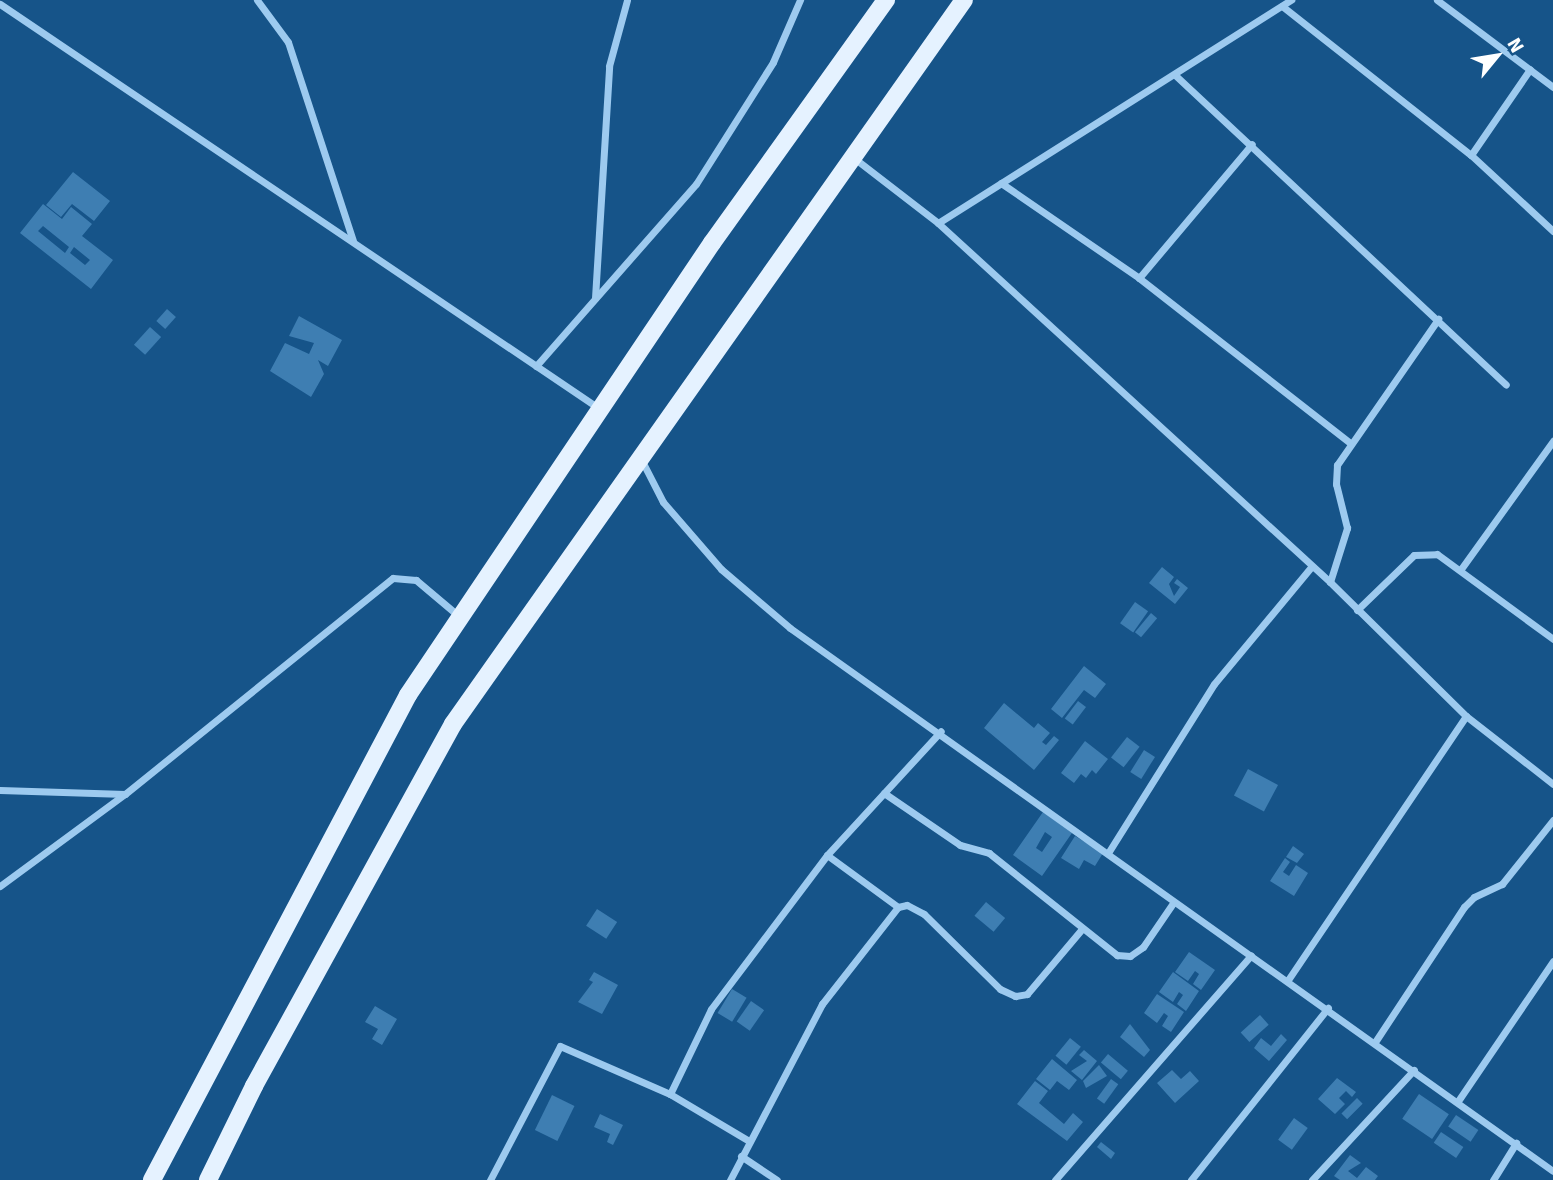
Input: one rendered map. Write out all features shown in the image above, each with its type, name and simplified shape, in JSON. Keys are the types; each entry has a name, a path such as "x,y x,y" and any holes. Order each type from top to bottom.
{"main road":[{"path":"152,1180 408,695 712,243 886,0"},
{"path":"208,1180 254,1086 453,724 964,0"}],"street":[{"path":"257,0 288,42 353,242"},
{"path":"595,299 609,66 626,0"},
{"path":"536,366 696,184 773,62 800,0"},
{"path":"938,223 1291,0"},
{"path":"1437,0 1553,87"},
{"path":"0,4 600,409"},
{"path":"1282,6 1471,155 1553,231"},
{"path":"1471,155 1530,69"},
{"path":"1175,75 1252,144 1506,385"},
{"path":"1139,278 1252,144"},
{"path":"854,158 938,223 1330,582 1466,716 1553,784"},
{"path":"1001,183 1139,278 1350,443"},
{"path":"1330,582 1348,528 1336,484 1337,465 1438,319"},
{"path":"1461,569 1553,441"},
{"path":"640,458 663,502 721,569 790,628 940,731 1173,903 1328,1008 1553,1171"},
{"path":"1357,610 1414,555 1437,554 1553,639"},
{"path":"1108,853 1214,684 1312,566"},
{"path":"0,886 125,794 393,578 416,580 460,617"},
{"path":"1288,980 1466,716"},
{"path":"670,1094 711,1009 827,855 940,731"},
{"path":"0,790 125,794"},
{"path":"884,793 960,845 989,852 1117,955 1130,956 1143,947 1173,903"},
{"path":"1375,1042 1464,907 1474,897 1502,884 1553,820"},
{"path":"827,855 898,907"},
{"path":"730,1180 822,1004 898,907 907,905 925,914 1000,989 1015,996 1027,994 1082,929"},
{"path":"1055,1180 1251,955"},
{"path":"1458,1101 1553,961"},
{"path":"1191,1180 1328,1008"},
{"path":"490,1180 560,1046 670,1094 749,1141"},
{"path":"1312,1180 1414,1070"},
{"path":"1493,1180 1516,1143"},
{"path":"741,1156 777,1180"}],"building":[{"path":"73,172 110,201 94,221 72,204 61,217 46,205"},
{"path":"43,204 62,219 71,207 92,224 82,236 113,260 91,289 20,233","holes":["43,226 69,247 65,253 38,231","74,247 90,260 85,265 70,253"]},
{"path":"167,309 176,317 165,329 156,321"},
{"path":"299,316 342,340 328,366 318,360 324,374 311,397 270,371 285,343 309,354 314,343 289,336"},
{"path":"150,327 161,337 145,355 134,345"},
{"path":"1162,567 1174,577 1169,584 1174,596 1180,587 1174,583 1177,579 1188,588 1175,604 1149,583"},
{"path":"1135,602 1148,611 1133,632 1120,623"},
{"path":"1151,613 1157,618 1141,637 1135,632"},
{"path":"1084,666 1106,684 1095,698 1084,690 1062,718 1051,709"},
{"path":"1078,701 1086,707 1073,725 1065,719"},
{"path":"1004,703 1034,728 1038,723 1050,733 1042,742 1046,745 1054,736 1059,740 1034,770 984,728"},
{"path":"1127,737 1140,747 1124,767 1111,757"},
{"path":"1085,741 1108,759 1096,774 1092,770 1086,778 1081,774 1074,783 1061,773"},
{"path":"1144,750 1155,757 1141,779 1130,772"},
{"path":"1248,769 1278,785 1264,811 1234,795"},
{"path":"1043,812 1072,833 1042,876 1013,855","holes":["1045,832 1052,837 1042,852 1036,848"]},
{"path":"1075,836 1103,853 1095,866 1084,860 1079,869 1061,858"},
{"path":"1293,846 1304,854 1297,863 1286,857"},
{"path":"1285,858 1290,862 1283,872 1289,876 1296,865 1308,873 1294,896 1270,881"},
{"path":"986,902 1005,918 994,932 974,916"},
{"path":"597,909 617,922 606,939 586,926"},
{"path":"1189,952 1215,970 1201,990 1193,984 1199,974 1195,971 1188,981 1175,972"},
{"path":"594,972 618,985 602,1014 578,1002 593,982 589,980"},
{"path":"1173,972 1199,991 1186,1011 1177,1004 1183,995 1179,992 1173,1002 1159,992"},
{"path":"732,989 747,998 732,1022 718,1013"},
{"path":"1157,994 1184,1012 1171,1032 1162,1026 1168,1016 1164,1013 1157,1023 1144,1013"},
{"path":"751,1001 764,1010 750,1031 737,1021"},
{"path":"375,1006 397,1019 382,1045 372,1039 378,1029 365,1022"},
{"path":"1260,1015 1269,1025 1249,1042 1241,1032"},
{"path":"1130,1024 1150,1050 1144,1057 1120,1037"},
{"path":"1281,1034 1287,1040 1269,1061 1254,1048 1261,1038 1271,1046"},
{"path":"1070,1038 1081,1047 1066,1065 1056,1056"},
{"path":"1084,1050 1097,1061 1082,1080 1071,1071 1087,1061 1079,1055"},
{"path":"1108,1054 1128,1071 1121,1079 1101,1062"},
{"path":"1052,1059 1077,1080 1069,1090 1057,1081 1050,1090 1036,1079"},
{"path":"1099,1065 1107,1076 1086,1088 1083,1081"},
{"path":"1172,1070 1181,1079 1190,1071 1199,1081 1175,1103 1157,1083"},
{"path":"1337,1078 1356,1092 1352,1097 1346,1091 1339,1098 1345,1104 1335,1114 1318,1099"},
{"path":"1111,1079 1118,1084 1104,1104 1097,1098"},
{"path":"1035,1081 1048,1091 1039,1103 1064,1124 1073,1113 1083,1122 1067,1141 1017,1104"},
{"path":"1419,1094 1449,1114 1432,1139 1402,1119"},
{"path":"552,1095 574,1106 557,1141 535,1130"},
{"path":"1357,1098 1363,1104 1347,1119 1341,1114"},
{"path":"600,1114 623,1125 613,1145 607,1142 610,1134 594,1127"},
{"path":"1456,1115 1478,1130 1471,1142 1448,1127"},
{"path":"1294,1118 1308,1128 1292,1150 1278,1140"},
{"path":"1441,1132 1463,1147 1456,1158 1434,1143"},
{"path":"1101,1142 1115,1153 1111,1159 1097,1147"},
{"path":"1350,1155 1361,1163 1348,1171 1357,1178 1366,1167 1378,1176 1375,1180 1340,1180 1334,1176"}]}
